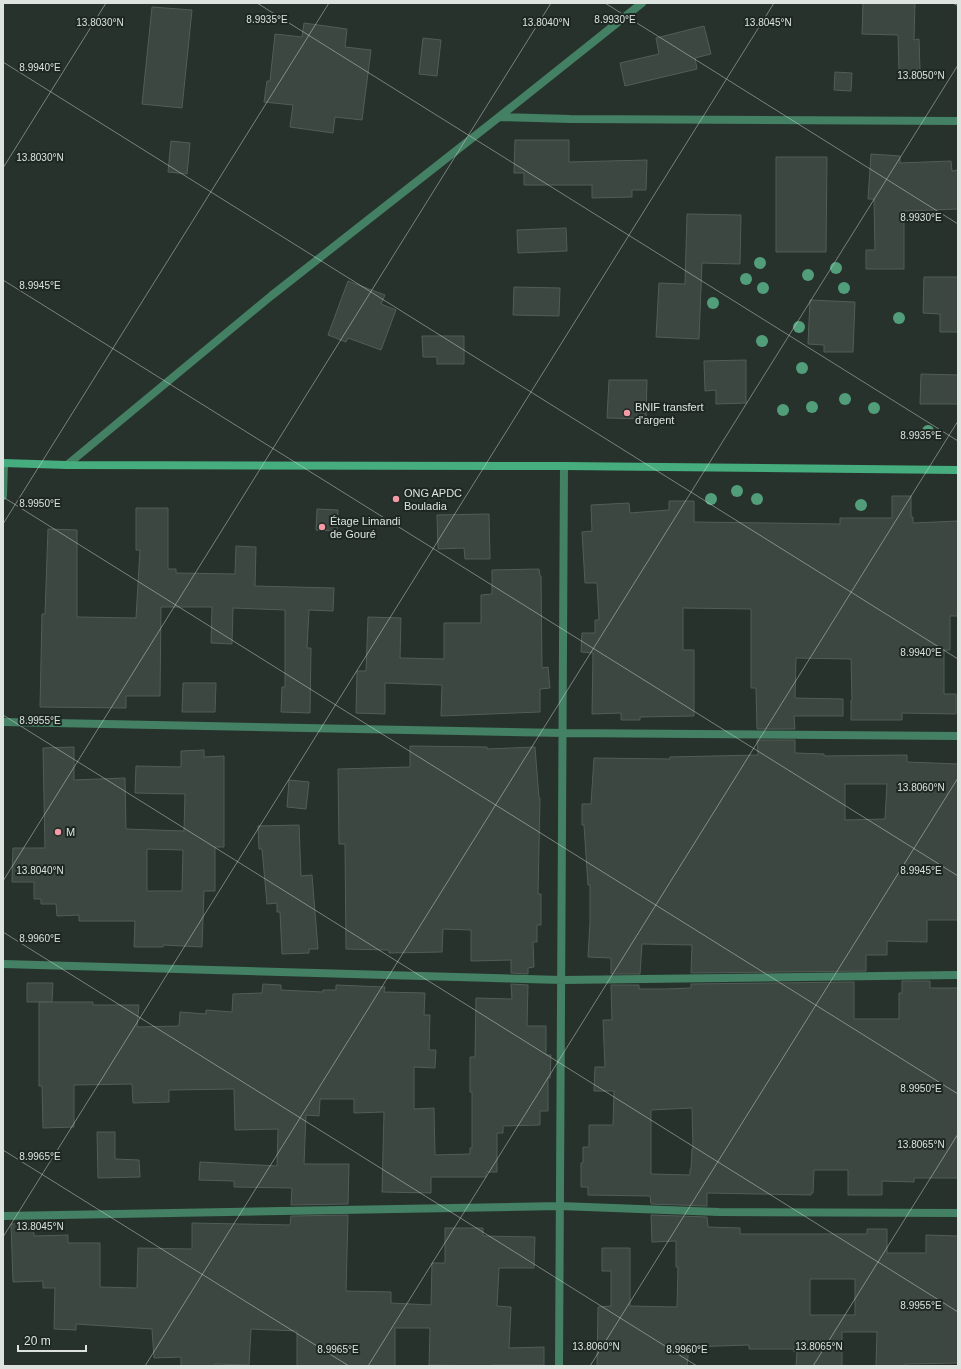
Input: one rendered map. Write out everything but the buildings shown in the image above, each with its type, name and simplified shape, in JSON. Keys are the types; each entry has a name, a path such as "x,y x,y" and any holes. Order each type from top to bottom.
{"street":[{"path":"67,465 271,296 642,3"},
{"path":"499,117 570,120 958,121"},
{"path":"3,496 3,463 67,465 564,466 958,470"},
{"path":"559,1366 564,466"},
{"path":"3,722 563,733 958,736"},
{"path":"3,964 562,980 958,975"},
{"path":"3,1216 560,1206 719,1212 958,1213"}],"place":[{"name":"BNIF transfert d'argent","path":"627,413"},
{"name":"ONG APDC Bouladia","path":"396,499"},
{"name":"Étage Limandi de Gouré","path":"322,527"},
{"name":"M","path":"58,832"}]}
